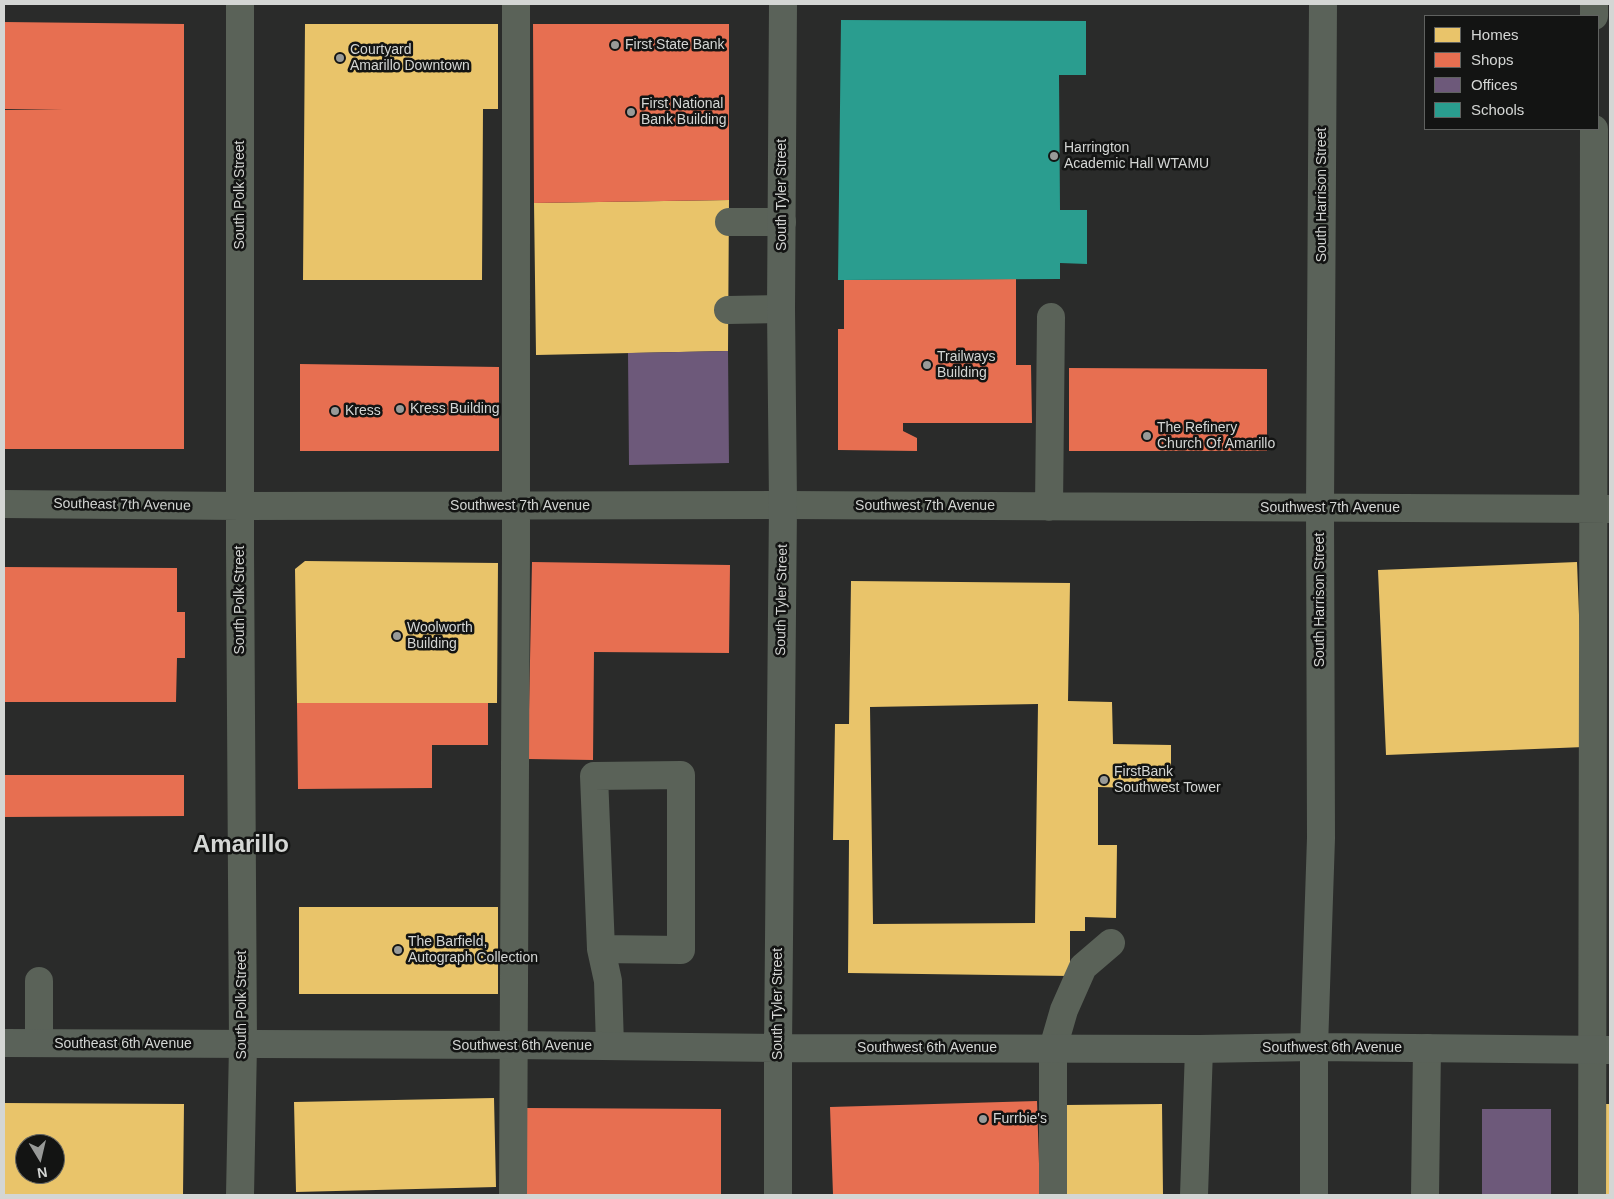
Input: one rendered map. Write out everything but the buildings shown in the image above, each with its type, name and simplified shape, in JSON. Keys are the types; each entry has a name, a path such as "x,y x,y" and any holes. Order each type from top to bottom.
{"main road":[{"name":"South Tyler Street","path":"778,1195 783,505 781,310 783,4"},
{"name":"South Harrison Street","path":"1314,1195 1314,1047 1321,838 1320,508 1323,4"},
{"name":"Southeast 6th Avenue","path":"4,1043 243,1045"},
{"name":"Southwest 6th Avenue","path":"243,1045 1199,1049 1314,1047 1602,1050"}],"street":[{"name":"South Polk Street","path":"240,4 243,1045 240,1195"},
{"path":"512,1195 516,506 516,4"},
{"path":"1592,1195 1602,1050 1602,509 1594,130"},
{"path":"729,222 782,222"},
{"path":"728,310 781,310"},
{"path":"1049,507 1051,317"},
{"name":"Southeast 7th Avenue","path":"4,504 240,506"},
{"name":"Southwest 7th Avenue","path":"240,506 783,505 1602,509"},
{"path":"601,949 681,950 681,775 594,776 601,949 608,982 610,1046"},
{"path":"1053,1195 1053,1048 1064,1010 1083,967 1111,943"},
{"path":"39,981 39,1043"},
{"path":"1424,1195 1427,1048"},
{"path":"1194,1195 1199,1049"}],"place":[{"name":"First State Bank","path":"615,45"},
{"name":"Courtyard Amarillo Downtown","path":"340,58"},
{"name":"First National Bank Building","path":"631,112"},
{"name":"Harrington Academic Hall WTAMU","path":"1054,156"},
{"name":"Trailways Building","path":"927,365"},
{"name":"Kress Building","path":"400,409"},
{"name":"Kress","path":"335,411"},
{"name":"The Refinery Church Of Amarillo","path":"1147,436"},
{"name":"Woolworth Building","path":"397,636"},
{"name":"FirstBank Southwest Tower","path":"1104,780"},
{"name":"The Barfield, Autograph Collection","path":"398,950"},
{"name":"Furrbie's","path":"983,1119"}],"district":[{"name":"Amarillo","path":"241,845"}]}
